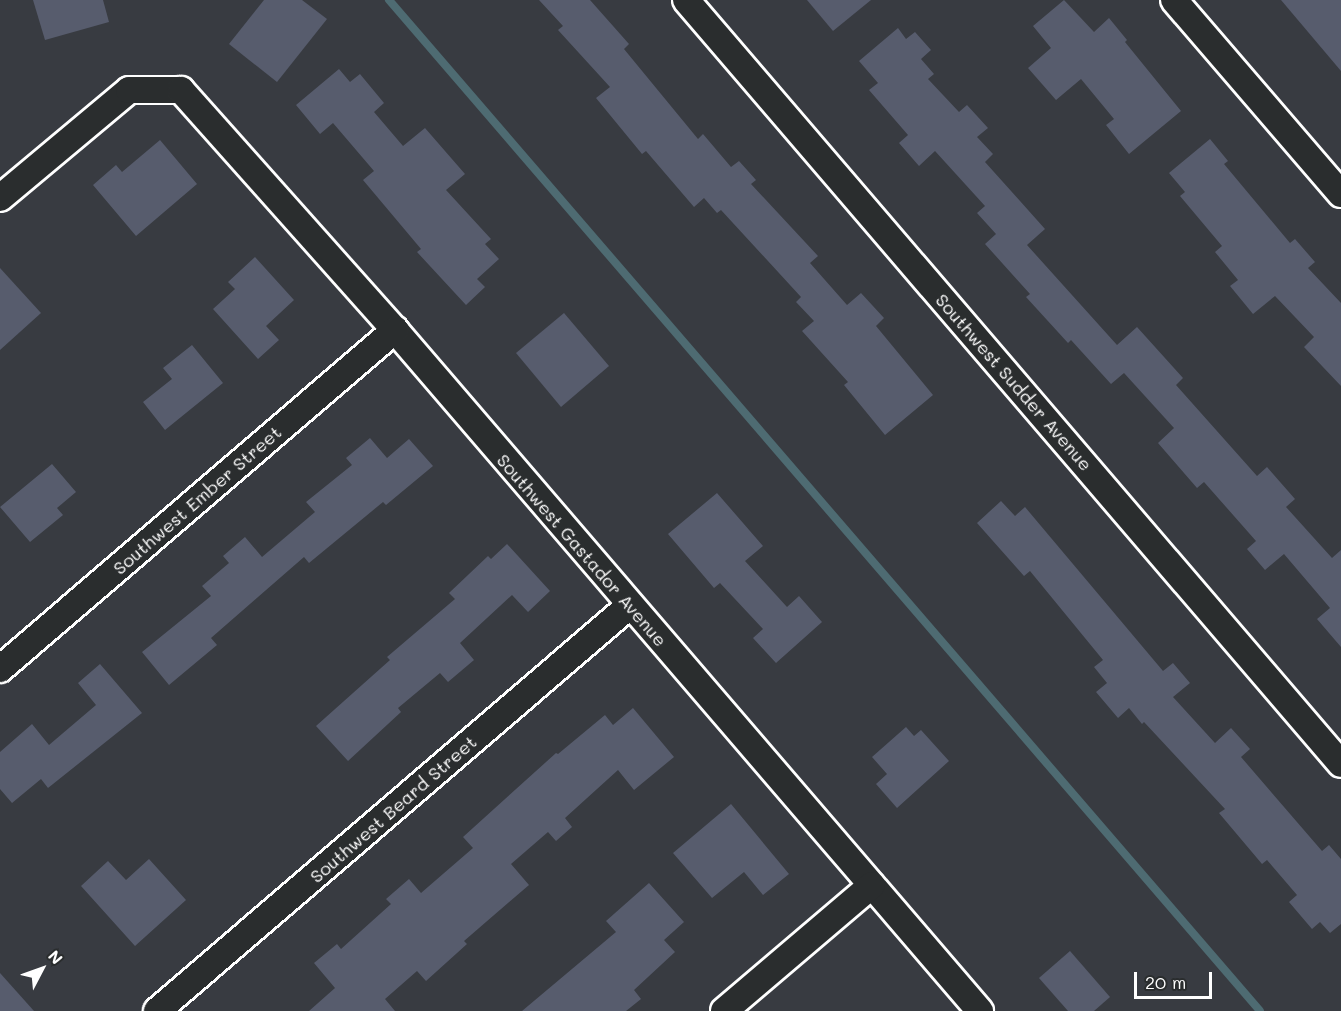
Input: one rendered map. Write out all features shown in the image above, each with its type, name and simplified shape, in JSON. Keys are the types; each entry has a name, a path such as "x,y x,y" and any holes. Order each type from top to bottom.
{"street":[{"name":"Southwest Sudder Avenue","path":"687,0 1341,764"},
{"path":"1174,0 1341,194"},
{"name":"Southwest Gastador Avenue","path":"0,198 129,90 181,90 394,330 629,606 980,1011"},
{"name":"Southwest Ember Street","path":"0,669 394,330"},
{"name":"Southwest Beard Street","path":"157,1011 629,606"},
{"path":"724,1011 872,885"}],"building":[{"path":"33,0 103,0 109,22 45,40"},
{"path":"264,0 302,0 327,19 277,82 229,44"},
{"path":"539,0 590,0 629,44 624,49 698,139 703,134 731,167 739,161 756,180 751,184 818,256 810,263 847,305 861,293 884,318 876,326 933,395 885,435 844,385 848,382 802,331 814,321 796,302 801,297 721,210 717,213 704,198 694,207 646,151 642,154 596,98 610,87 558,30 563,26"},
{"path":"807,0 871,0 833,31"},
{"path":"1064,0 1094,32 1109,18 1127,40 1125,42 1181,111 1129,154 1106,125 1114,119 1081,79 1056,100 1028,68 1051,48 1033,26"},
{"path":"1281,0 1341,0 1341,71"},
{"path":"898,28 906,39 915,32 931,50 921,59 934,74 928,79 959,112 967,105 988,128 977,137 993,154 985,162 1045,229 1027,245 1117,345 1137,327 1183,378 1176,385 1257,476 1267,467 1295,499 1286,507 1332,558 1341,550 1341,647 1317,619 1330,608 1284,554 1265,570 1247,549 1256,541 1204,482 1197,488 1158,443 1174,428 1124,373 1111,384 1071,340 1068,343 1026,297 1030,294 985,244 996,234 977,213 985,206 935,151 919,166 899,143 908,135 869,90 878,83 859,61"},
{"path":"339,69 350,82 360,74 384,103 374,112 403,146 425,128 465,174 446,190 491,239 485,244 499,259 477,279 485,287 466,305 417,252 421,249 363,180 374,171 333,123 320,134 296,105"},
{"path":"1210,139 1228,161 1224,164 1290,243 1295,239 1315,262 1308,268 1341,303 1341,386 1304,347 1314,337 1275,296 1253,314 1230,286 1238,280 1215,252 1222,246 1180,196 1185,192 1169,173"},
{"path":"160,140 197,184 136,236 93,185 116,165 122,172"},
{"path":"255,257 294,300 266,326 279,340 258,359 213,309 235,289 228,282"},
{"path":"0,268 41,313 0,350"},
{"path":"564,313 609,366 561,407 516,353"},
{"path":"192,345 223,383 165,430 143,402 172,379 163,368"},
{"path":"370,438 387,458 409,439 433,466 386,505 383,502 309,563 304,557 211,638 217,645 169,685 142,652 211,596 202,586 229,563 223,556 245,537 262,557 315,512 306,502 352,465 346,458"},
{"path":"52,464 76,492 57,508 63,515 30,542 0,507"},
{"path":"717,493 763,546 745,561 787,607 799,596 822,622 776,663 753,638 763,629 720,583 714,588 668,534"},
{"path":"1001,501 1015,516 1025,507 1163,671 1173,663 1190,683 1173,697 1215,743 1231,728 1250,749 1241,757 1322,851 1329,845 1341,859 1341,924 1330,933 1320,922 1312,929 1289,902 1297,895 1267,860 1262,864 1219,813 1225,809 1144,722 1142,724 1129,708 1118,718 1096,692 1107,683 1094,667 1103,660 1030,571 1024,576 977,523"},
{"path":"507,544 550,591 528,612 512,595 460,643 474,660 448,682 440,673 398,708 401,712 348,761 316,726 390,660 387,657 455,599 449,593 488,556 491,559"},
{"path":"100,664 142,713 48,788 41,779 12,803 0,789 0,752 32,724 49,745 96,705 78,683"},
{"path":"633,708 674,757 634,790 618,770 565,818 572,827 556,841 548,832 511,864 529,885 464,941 467,944 426,981 417,971 385,999 395,1011 309,1011 335,988 314,963 337,944 341,949 391,904 386,899 409,879 421,893 473,848 463,837 556,753 558,754 605,715 613,725"},
{"path":"906,727 914,736 921,730 949,761 897,808 876,784 887,774 872,757"},
{"path":"731,804 789,874 763,895 744,872 712,898 673,853"},
{"path":"149,859 186,900 135,946 81,886 108,861 126,880"},
{"path":"649,883 684,922 664,940 675,952 634,990 641,999 626,1011 522,1011 616,932 606,921"},
{"path":"1070,951 1110,997 1094,1011 1068,1011 1039,978"},
{"path":"0,973 34,1011 0,1011"}],"waterway":[{"path":"389,0 1260,1011"}]}
